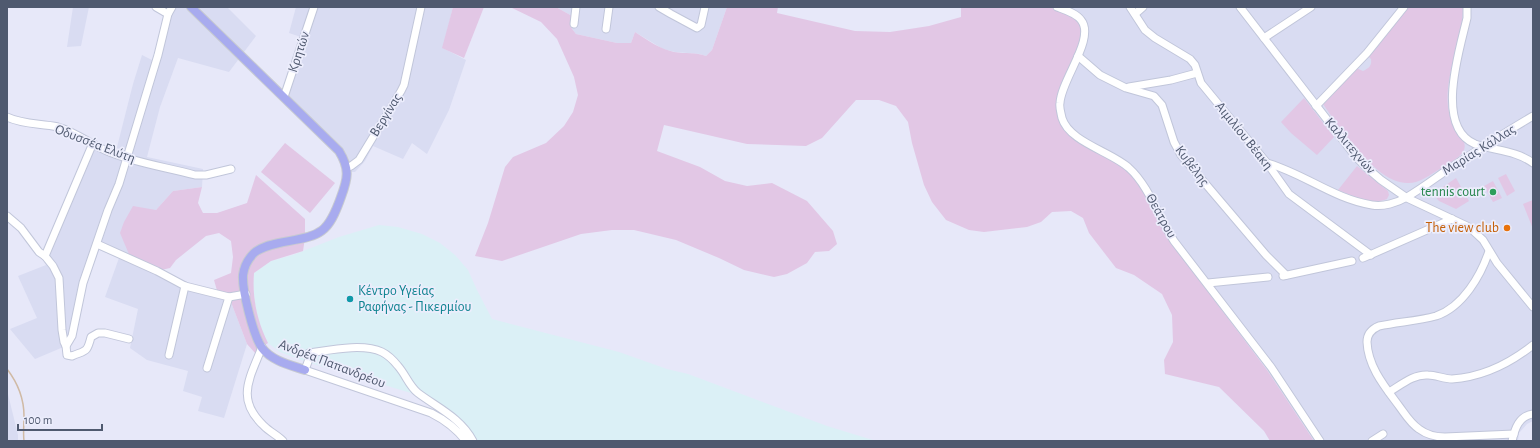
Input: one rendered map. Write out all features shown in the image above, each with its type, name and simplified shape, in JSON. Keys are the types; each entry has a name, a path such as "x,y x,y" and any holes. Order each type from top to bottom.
{"main road":[{"path":"191,7 339,151 347,167"},
{"name":"Ανδρέα Παπανδρέου","path":"305,370 276,359 262,347 252,326 243,284 244,273 246,264 254,253 267,246 305,238 323,231 328,227 342,195 346,182 347,167"}],"street":[{"path":"66,346 72,336 83,283 128,158 170,10 156,7"},
{"name":"Κρητών","path":"284,97 314,7"},
{"name":"Βεργίνας","path":"347,167 359,160 402,91 421,7"},
{"path":"574,24 576,7"},
{"path":"606,29 609,7"},
{"path":"660,7 671,11 695,27 699,27 701,25 705,7"},
{"name":"Θεάτρου","path":"1057,7 1076,15 1081,19 1086,33 1078,56 1064,87 1060,102 1063,120 1074,134 1129,167 1139,179 1147,190 1167,230 1271,367 1320,441"},
{"name":"Αιμιλίου Βέακη","path":"1130,7 1145,30 1155,38 1190,59 1195,65 1201,83 1267,163 1294,200 1371,255"},
{"path":"1135,14 1143,7"},
{"name":"Καλλιτεχνών","path":"1240,7 1356,157 1381,180 1407,198 1469,227 1483,240 1489,251 1533,307"},
{"path":"1264,38 1311,7"},
{"path":"1316,106 1367,53 1404,7"},
{"path":"1467,7 1467,18 1452,85 1452,101 1458,126 1464,135 1473,143 1516,154 1533,163"},
{"name":"Κυβέλης","path":"1078,56 1100,75 1126,88 1154,96 1159,100 1174,142 1181,155 1283,276 1352,261"},
{"path":"1126,88 1171,80 1197,73"},
{"name":"Μαρίας Κάλλας","path":"1267,163 1286,169 1333,192 1360,202 1372,205 1384,205 1407,198 1483,146 1533,116"},
{"name":"Οδυσσέα Ελύτη","path":"7,117 21,123 57,127 73,133 106,151 201,176 231,169"},
{"path":"45,256 93,143"},
{"path":"7,216 21,228 38,252 45,256 59,278 62,330 67,354 72,356 86,350 91,337 98,333 129,339"},
{"path":"1364,258 1452,219"},
{"path":"97,244 157,271 185,286 229,297 246,294"},
{"path":"1489,251 1485,263 1469,289 1458,301 1446,311 1435,316 1379,326 1373,329 1367,342 1369,352 1379,378 1411,422 1421,431 1434,437 1513,438 1519,421 1533,414"},
{"path":"1208,283 1268,277"},
{"path":"168,355 185,286"},
{"path":"207,368 229,297"},
{"path":"1389,392 1416,376 1428,375 1450,379 1487,372 1507,363 1533,345"},
{"path":"262,347 247,385 246,396 258,420 283,441"},
{"path":"305,370 309,359 309,353 358,348 383,353 402,370 411,387 457,421 465,429 473,441"},
{"name":"Ανδρέα Παπανδρέου","path":"305,370 431,413 448,422 460,432 466,441"},
{"path":"1372,441 1383,434"}],"shaded area":[{"path":"73,7 89,7 81,46 67,47"},
{"path":"153,7 227,7 256,36 229,72 178,58 160,107 147,157 203,169 202,187 173,191 156,210 131,259 187,283 229,297 247,344 224,418 198,411 202,397 183,391 188,371 147,360 130,348 138,309 105,297 119,258 99,250 86,287 73,343 35,359 10,329 37,318 18,276 46,265 42,258 93,140 116,151 142,55 154,61 165,15"},
{"path":"296,7 453,7 443,48 466,60 449,110 427,154 412,143 403,159 373,146 365,161 355,172 345,172 344,167 333,148 281,97 301,37 289,33"},
{"path":"453,7 484,7 464,58 442,48"},
{"path":"510,7 556,7 572,16 570,26 576,34 617,43 631,43 635,32 654,44 669,51 706,56 712,50 727,7 778,7 777,13 855,31 890,32 929,26 961,17 961,7 1050,7 1074,18 1080,25 1082,40 1062,84 1056,102 1059,121 1072,138 1126,169 1144,191 1169,240 1267,370 1314,441 1270,441 1264,431 1219,387 1165,374 1164,360 1173,342 1172,315 1162,294 1134,275 1116,268 1089,233 1083,218 1071,211 1052,212 1041,222 1027,227 984,232 969,230 946,220 932,202 924,185 912,143 908,122 896,106 879,100 856,100 822,138 806,146 747,144 664,125 657,151 700,167 725,181 747,186 772,183 807,201 833,231 837,244 829,251 815,252 807,263 787,274 774,277 744,270 676,240 634,230 612,230 581,234 502,261 475,256 488,223 505,167 513,157 546,143 564,126 573,112 578,95 574,77 557,39 541,22"},
{"path":"556,7 727,7 712,50 706,56 663,49 635,32 631,43 617,43 576,34 570,26 572,16"},
{"path":"1050,7 1533,7 1533,421 1527,424 1519,433 1518,441 1314,441 1267,370 1169,240 1126,169 1072,138 1059,121 1056,102 1062,84 1074,18"},
{"path":"1408,7 1463,7 1460,33 1450,73 1448,100 1449,112 1454,127 1463,140 1465,147 1459,157 1422,180 1411,183 1395,181 1383,174 1371,164 1348,139 1323,104 1356,68 1363,71 1370,66 1371,59 1368,56"},
{"path":"1304,98 1334,137 1317,155 1291,133 1281,122"},
{"path":"285,143 335,183 310,213 261,172"},
{"path":"1357,166 1388,191 1389,195 1387,199 1381,201 1369,201 1338,190"},
{"name":"tennis court","path":"1506,174 1515,191 1507,196 1498,178"},
{"path":"256,175 305,219 303,251 271,261 254,273 256,309 268,343 262,347 257,355 247,344 229,297 218,294 214,280 231,273 233,257 231,241 219,233 206,236 176,260 170,268 157,271 131,259 120,233 133,206 156,210 173,191 202,187 198,203 203,213 217,213 247,203"},
{"path":"1456,178 1469,201 1456,209 1439,201 1435,196 1437,191"},
{"name":"tennis court","path":"1493,181 1502,198 1493,202 1484,186"},
{"path":"1533,200 1533,229 1523,204"},
{"path":"379,225 398,227 422,234 440,243 455,255 468,270 492,319 619,352 667,369 688,374 827,426 876,441 472,441 446,413 411,393 307,362 280,352 268,343 261,331 256,312 253,285 254,273 271,261 293,255 339,237"},
{"path":"7,390 18,435 18,441 7,441"}],"waterway":[{"path":"7,369 17,385 23,403 24,441"}],"place":[{"name":"tennis court","path":"1493,192"},
{"name":"The view club","path":"1507,228"},
{"name":"Κέντρο Υγείας Ραφήνας - Πικερμίου","path":"350,299"}]}
